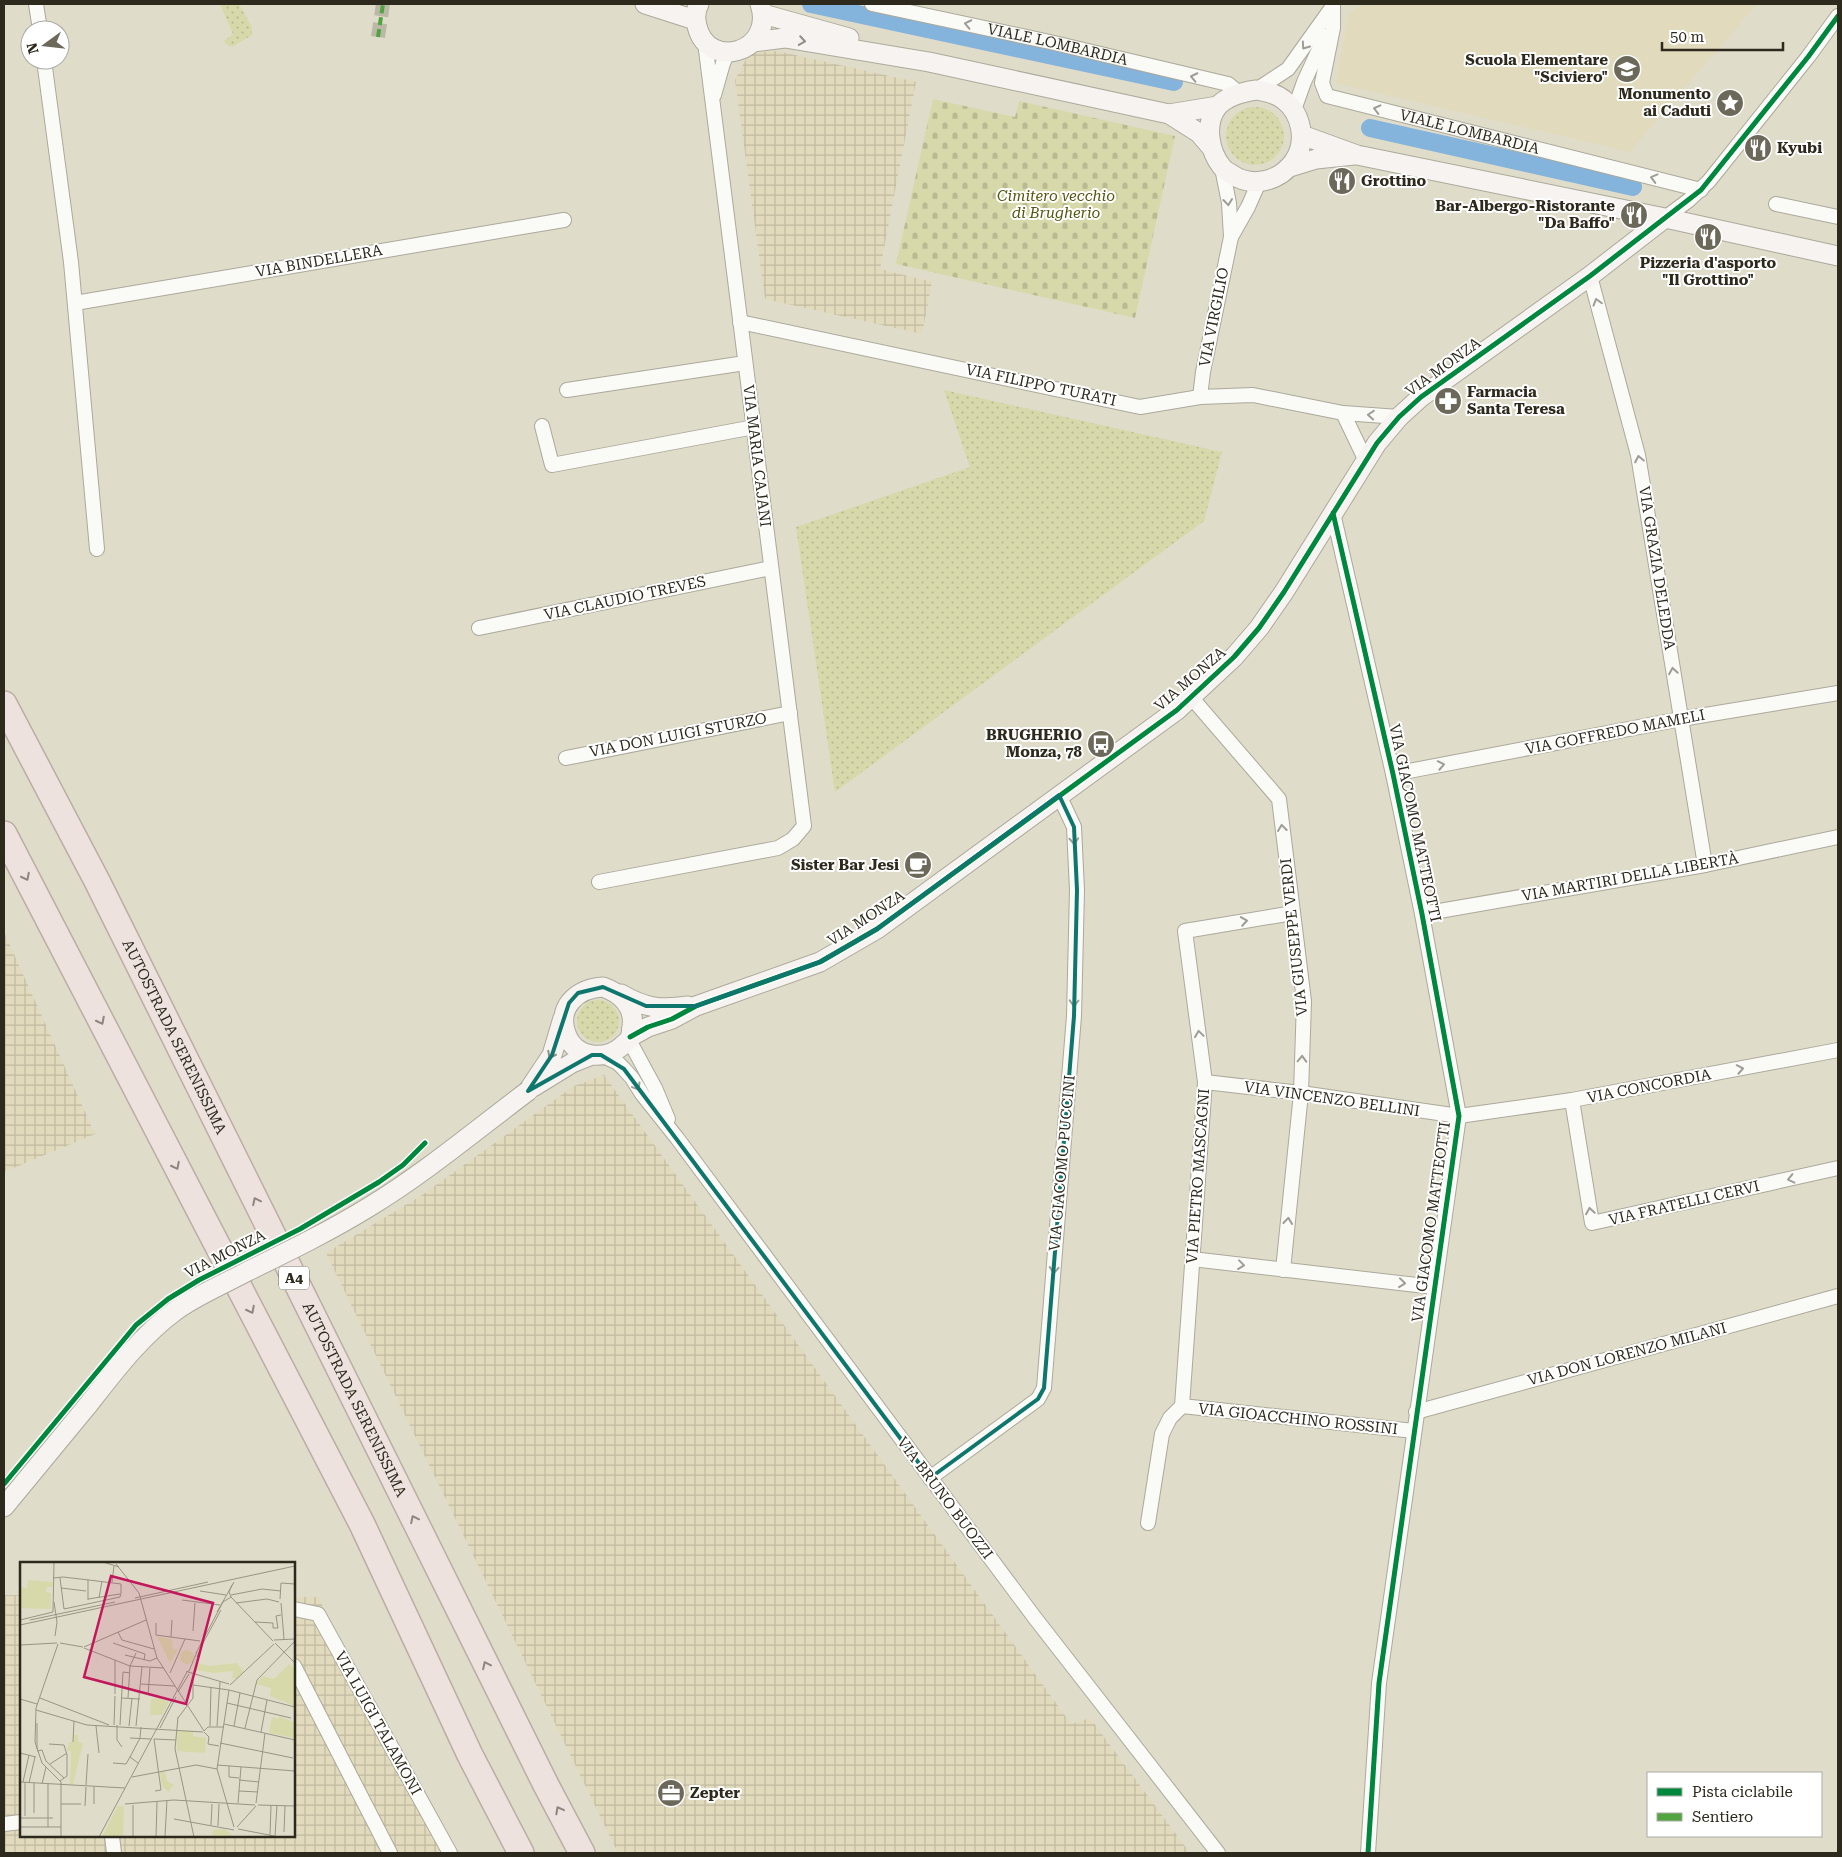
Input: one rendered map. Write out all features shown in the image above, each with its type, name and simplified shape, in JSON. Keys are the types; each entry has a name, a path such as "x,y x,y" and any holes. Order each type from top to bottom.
{"highway":[{"name":"AUTOSTRADA SERENISSIMA","path":"4,704 97,881 582,1853"},
{"path":"4,834 362,1524 470,1754 521,1853"}],"street":[{"path":"36,4 38,20"},
{"path":"645,4 697,12 698,32 705,42 719,51 742,50 753,42 761,29 761,9 929,62"},
{"name":"VIALE LOMBARDIA","path":"872,4 1050,42 1228,84 1248,91"},
{"path":"1169,114 1218,106 1288,69 1335,5"},
{"path":"1294,110 1304,82 1326,36 1335,5"},
{"name":"VIALE LOMBARDIA","path":"1335,5 1333,28 1322,83 1327,96 1701,190"},
{"path":"1665,218 1701,190 1808,57 1838,16"},
{"path":"753,42 785,38 929,62 1169,114 1199,133 1211,147 1222,168 1239,179 1259,182 1271,180 1281,175 1296,158 1301,147 1300,122 1294,110 1284,99 1270,92 1248,91"},
{"name":"VIA MARIA CAJANI","path":"599,882 778,848 793,838 804,826 705,42"},
{"name":"VIA MARIA CAJANI","path":"712,101 728,52"},
{"path":"45,70 75,303 97,549"},
{"path":"1211,147 1210,130 1212,118 1218,106"},
{"path":"1302,136 1357,155 1665,218 1838,256"},
{"path":"1290,167 1316,159 1357,155"},
{"name":"VIA VIRGILIO","path":"1200,398 1203,372 1231,237 1229,203 1222,168"},
{"name":"VIA VIRGILIO","path":"1231,237 1248,207 1259,182"},
{"path":"1776,204 1838,217"},
{"name":"VIA MONZA","path":"630,1038 648,1027 672,1019 696,1006 820,962 877,929 1177,710 1234,657 1259,628 1284,592 1366,461 1388,429 1399,417 1421,397 1590,276 1665,218"},
{"name":"VIA BINDELLERA","path":"75,303 564,220"},
{"name":"VIA GRAZIA DELEDDA","path":"1590,276 1638,455 1705,865"},
{"name":"VIA FILIPPO TURATI","path":"740,322 1140,407 1200,398 1253,395 1344,413 1399,417"},
{"path":"567,390 746,363"},
{"path":"1344,413 1366,461"},
{"path":"542,426 552,465 754,427"},
{"name":"VIA GIACOMO MATTEOTTI","path":"1333,513 1393,774 1422,914 1459,1116 1379,1682 1368,1853"},
{"name":"VIA CLAUDIO TREVES","path":"479,628 771,568"},
{"name":"VIA GOFFREDO MAMELI","path":"1393,774 1681,719 1838,693"},
{"name":"VIA GIUSEPPE VERDI","path":"1191,697 1279,800 1304,1001 1301,1092 1283,1270"},
{"name":"VIA DON LUIGI STURZO","path":"566,758 790,713"},
{"name":"VIA GIACOMO PUCCINI","path":"930,1478 1038,1399 1044,1388 1074,1016 1077,890 1074,827 1059,795"},
{"name":"VIA MARTIRI DELLA LIBERTÀ","path":"1422,914 1705,865 1838,837"},
{"name":"VIA PIETRO MASCAGNI","path":"1182,1406 1206,1082 1185,931 1293,913"},
{"path":"603,987 616,991 628,1003 633,1020 630,1038 617,1050 597,1055 582,1052 573,1045 566,1031 564,1015 569,1003 578,993 590,988 603,987"},
{"name":"VIA MONZA","path":"616,991 646,1006 666,1009 696,1006"},
{"name":"VIA MONZA","path":"528,1091 552,1055 564,1015"},
{"name":"VIA BRUNO BUOZZI","path":"630,1038 677,1138"},
{"name":"VIA CONCORDIA","path":"1459,1116 1572,1100 1838,1050"},
{"name":"VIA MONZA","path":"4,1507 122,1362 150,1332 176,1311 203,1294 322,1234 369,1207 419,1174 528,1091 572,1063 597,1055"},
{"name":"VIA BRUNO BUOZZI","path":"597,1055 618,1063 624,1069 1035,1618 1218,1853"},
{"name":"VIA VINCENZO BELLINI","path":"1206,1082 1301,1092 1459,1116"},
{"name":"VIA FRATELLI CERVI","path":"1572,1100 1592,1223 1838,1168"},
{"path":"1192,1259 1434,1286"},
{"name":"VIA DON LORENZO MILANI","path":"1416,1412 1838,1296"},
{"path":"1148,1523 1162,1434 1170,1418 1182,1406"},
{"name":"VIA GIOACCHINO ROSSINI","path":"1182,1406 1414,1431"},
{"name":"VIA LUIGI TALAMONI","path":"295,1609 318,1614 450,1853"},
{"path":"295,1668 390,1853"},
{"path":"4,1824 20,1822"},
{"path":"112,1837 114,1853"}],"highlighted area":[{"path":"1059,795 1074,827 1077,890 1074,1016 1044,1388 1038,1399 930,1478 624,1069 601,1055 592,1055 528,1091 552,1055 569,1003 578,993 603,987 646,1006 696,1006 820,962 877,929"}],"shaded area":[{"path":"1364,4 1757,4 1630,152 1336,83 1349,13"},
{"path":"777,51 916,82 880,269 932,282 922,334 765,299 735,80 749,53"},
{"path":"4,932 95,1134 4,1172"},
{"path":"604,1075 1071,1724 1090,1718 1190,1853 618,1853 326,1253 422,1195 574,1086"},
{"path":"4,1595 20,1595 20,1837 295,1837 295,1597 318,1597 456,1853 4,1853"}],"green space":[{"path":"220,4 239,4 252,27 252,35 232,47 224,41 233,34"},
{"name":"Cimitero vecchio di Brugherio","path":"933,99 1015,117 1019,101 1175,136 1135,318 896,264"},
{"path":"1249,107 1261,107 1276,115 1284,130 1284,142 1276,157 1261,165 1249,165 1234,157 1226,142 1226,130 1234,115"},
{"path":"944,390 1222,452 1204,521 835,792 796,527 970,467"},
{"path":"598,1000 613,1006 619,1021 613,1036 598,1042 583,1036 577,1021 583,1006"}],"waterway":[{"path":"811,4 1174,82"},
{"path":"1370,128 1633,187"}],"tunnel":[{"path":"378,37 383,4"}],"marked path":[{"path":"378,37 383,4"}],"cycle path":[{"path":"630,1037 648,1027 672,1019 696,1006 820,962 877,929 1177,710 1234,657 1259,628 1284,592 1377,443 1399,417 1421,397 1590,276 1701,190 1808,57 1838,16"},
{"path":"1333,513 1393,774 1422,914 1459,1116 1379,1683 1368,1853"},
{"path":"4,1484 136,1325 168,1299 199,1280 300,1229 379,1182 403,1165 425,1143"}],"place":[{"name":"Scuola Elementare \"Sciviero\"","path":"1627,69"},
{"name":"Monumento ai Caduti","path":"1730,103"},
{"name":"Kyubi","path":"1758,148"},
{"name":"Grottino","path":"1342,181"},
{"name":"Bar-Albergo-Ristorante \"Da Baffo\"","path":"1634,215"},
{"name":"Pizzeria d'asporto \"Il Grottino\"","path":"1708,237"},
{"name":"Farmacia Santa Teresa","path":"1448,401"},
{"name":"BRUGHERIO Monza, 78","path":"1101,744"},
{"name":"Sister Bar Jesi","path":"918,865"},
{"name":"Zepter","path":"671,1793"}]}
